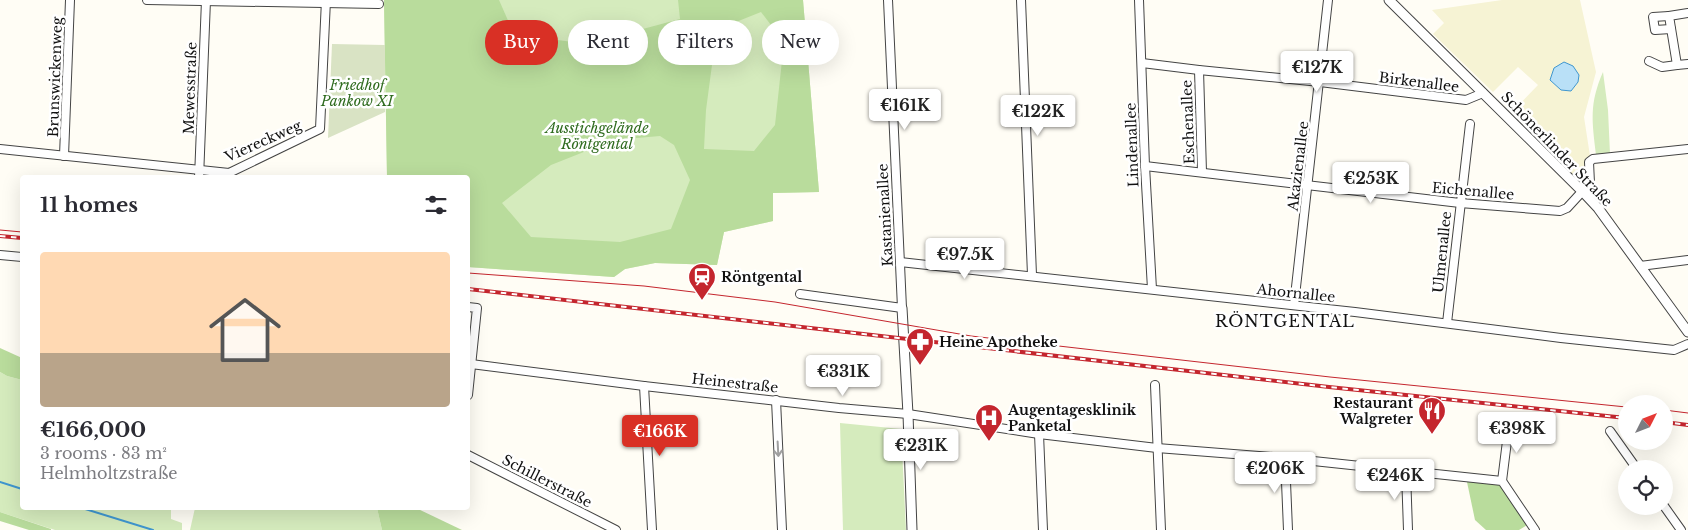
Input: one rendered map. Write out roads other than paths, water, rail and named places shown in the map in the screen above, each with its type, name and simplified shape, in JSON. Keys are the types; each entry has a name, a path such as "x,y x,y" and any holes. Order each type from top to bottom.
{"street":[{"name":"Brunswickenweg","path":"64,156 70,0"},
{"path":"147,0 379,4"},
{"name":"Kastanienallee","path":"888,0 902,308"},
{"path":"1021,0 1032,275"},
{"name":"Lindenallee","path":"1139,0 1144,166 1152,289"},
{"name":"Akazienallee","path":"1294,305 1328,0"},
{"name":"Schönerlinder Straße","path":"1389,0 1598,208 1688,332"},
{"name":"Mewesstraße","path":"199,174 206,1"},
{"name":"Viereckweg","path":"0,149 199,174 229,173 320,129 326,2"},
{"path":"1671,29 1655,30 1653,17 1688,13"},
{"path":"1669,16 1677,65"},
{"path":"1649,61 1662,68 1688,64"},
{"name":"Birkenallee","path":"1142,63 1466,100 1483,93"},
{"name":"Eschenallee","path":"1199,70 1202,172"},
{"name":"Ulmenallee","path":"1447,323 1470,124"},
{"path":"1583,192 1590,183 1589,162 1593,159 1688,149"},
{"name":"Eichenallee","path":"1144,166 1308,186 1560,211 1567,208 1583,192"},
{"path":"0,255 20,258"},
{"path":"1640,266 1688,260"},
{"name":"Ahornallee","path":"900,262 1032,275 1674,350 1688,344"},
{"path":"800,294 902,308 912,530"},
{"path":"470,307 477,308 470,374"},
{"name":"Heinestraße","path":"471,364 644,386 908,414 1039,434 1157,448 1285,458 1502,481"},
{"path":"1155,385 1161,530"},
{"path":"644,386 652,530"},
{"path":"776,400 782,530"},
{"path":"1509,425 1502,481 1535,530"},
{"path":"1610,431 1631,460"},
{"path":"1039,434 1043,530"},
{"name":"Schillerstraße","path":"470,456 616,530"},
{"path":"1285,458 1288,530"},
{"path":"1406,472 1408,530"},
{"path":"1670,515 1681,530"}],"water":[{"path":"1564,62 1573,66 1579,75 1578,82 1571,91 1561,90 1550,80 1554,68"}],"waterway":[{"path":"0,482 20,488"},
{"path":"88,510 153,530"}],"tram line":[{"path":"0,230 20,232"},
{"path":"470,273 644,286 775,302 971,336 1330,377 1618,406"},
{"path":"1673,411 1688,413"}],"railway":[{"path":"0,236 20,238"},
{"path":"470,289 1329,387 1618,417"},
{"path":"1673,423 1688,425"}],"place":[{"name":"Röntgental","path":"702,301"},
{"name":"Heine Apotheke","path":"920,366"},
{"name":"Restaurant Walgreter","path":"1432,435"},
{"name":"Augentagesklinik Panketal","path":"989,442"}],"district":[{"name":"RÖNTGENTAL","path":"1285,321"}],"park label":[{"name":"Friedhof Pankow XI","path":"357,94"},
{"name":"Ausstichgelände Röntgental","path":"597,136"}]}
